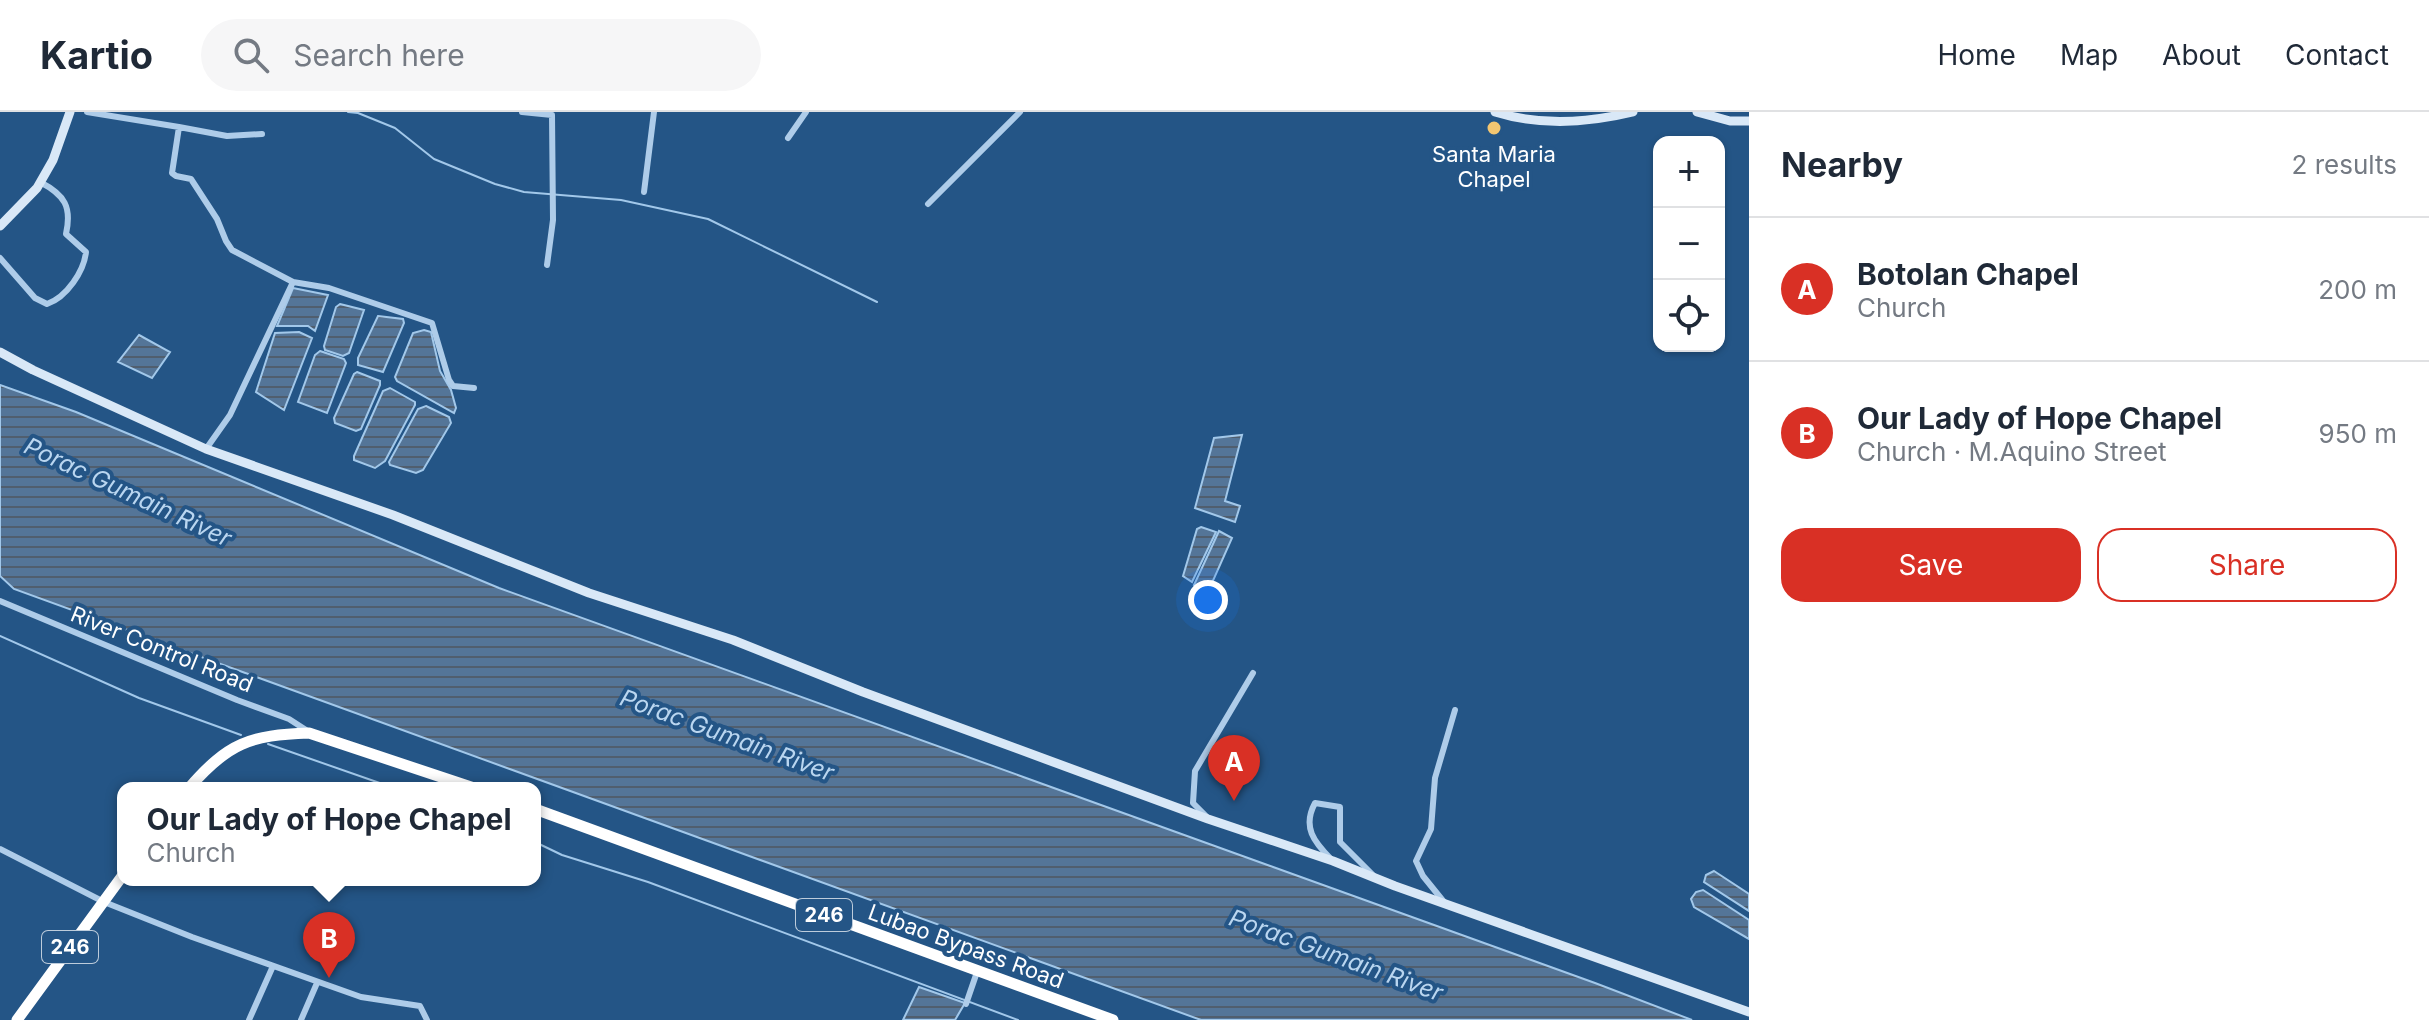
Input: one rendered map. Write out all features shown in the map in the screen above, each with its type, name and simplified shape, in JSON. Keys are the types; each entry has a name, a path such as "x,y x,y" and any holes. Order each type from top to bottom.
{"highway":[{"path":"194,782 206,768 245,741 309,733 456,782"},
{"name":"Lubao Bypass Road","path":"541,811 1113,1020"},
{"name":"246","path":"17,1020 117,884"}],"street":[{"path":"0,226 40,182 53,160 70,112"},
{"path":"87,112 227,136 262,134"},
{"path":"522,112 552,115 553,220 547,265"},
{"path":"644,192 654,112"},
{"path":"788,138 795,123 806,112"},
{"path":"928,204 1020,112"},
{"path":"1495,112 1546,122 1584,121 1633,112"},
{"path":"1697,112 1730,121 1749,121"},
{"path":"179,127 172,173 191,179 217,219 232,250 293,282 329,288 432,323 449,380 453,386 474,388"},
{"path":"0,258 35,298 47,304 54,302 77,278 86,252 66,234 70,212 63,199 40,182"},
{"path":"206,449 230,415 293,282"},
{"path":"0,352 206,449 393,515 589,593 733,640 863,692 1208,819 1333,861 1749,1012"},
{"name":"River Control Road","path":"0,601 289,719 309,733"},
{"path":"1208,819 1193,803 1195,771 1253,673"},
{"path":"1444,902 1423,876 1416,861 1431,829 1435,778 1455,710"},
{"path":"1333,861 1313,842 1308,826 1315,803 1340,807 1340,842 1375,878"},
{"path":"0,849 104,902 317,983 361,997 420,1006 427,1020"},
{"path":"249,1020 273,966"},
{"path":"967,1001 977,972"},
{"path":"301,1020 317,983"}],"water":[{"path":"293,288 328,295 315,331 308,326 277,326"},
{"path":"340,304 364,310 349,353 343,356 325,350 324,346 336,307"},
{"path":"378,316 403,319 404,323 383,372 358,365 358,358"},
{"path":"299,332 312,338 284,410 256,392 275,333"},
{"path":"431,332 440,371 451,390 456,408 454,413 395,377 413,333"},
{"path":"139,335 170,352 152,378 118,362"},
{"path":"320,351 344,359 346,363 327,413 298,402 315,355"},
{"path":"357,372 380,381 380,385 361,429 356,431 335,423 334,418"},
{"name":"Porac Gumain River","path":"0,385 76,412 499,588 1692,1020 1201,1020 14,589 0,576"},
{"path":"390,388 415,402 415,405 385,461 375,468 354,460 354,456 383,391"},
{"path":"426,406 449,417 451,423 423,470 416,473 390,465 418,409"},
{"path":"1242,435 1225,501 1240,506 1235,522 1195,508 1214,438"},
{"path":"1201,527 1216,532 1192,582 1183,576 1197,529"},
{"path":"1219,531 1232,538 1208,592 1194,585"},
{"path":"1714,871 1749,894 1749,911 1704,882 1706,875"},
{"path":"1703,890 1749,920 1749,939 1694,907 1691,899 1696,892"},
{"path":"919,987 965,1003 955,1020 903,1020"}],"waterway":[{"path":"348,112 395,128 434,159 495,184 524,192 621,200 708,219 877,302"},
{"path":"0,636 139,698 241,735"},
{"path":"268,744 377,782"},
{"path":"541,845 1018,1020"}],"place":[{"name":"Santa Maria Chapel","path":"1494,128"},
{"name":"Botolan Chapel","path":"1234,801"},
{"name":"Our Lady of Hope Chapel","path":"329,978"}]}
